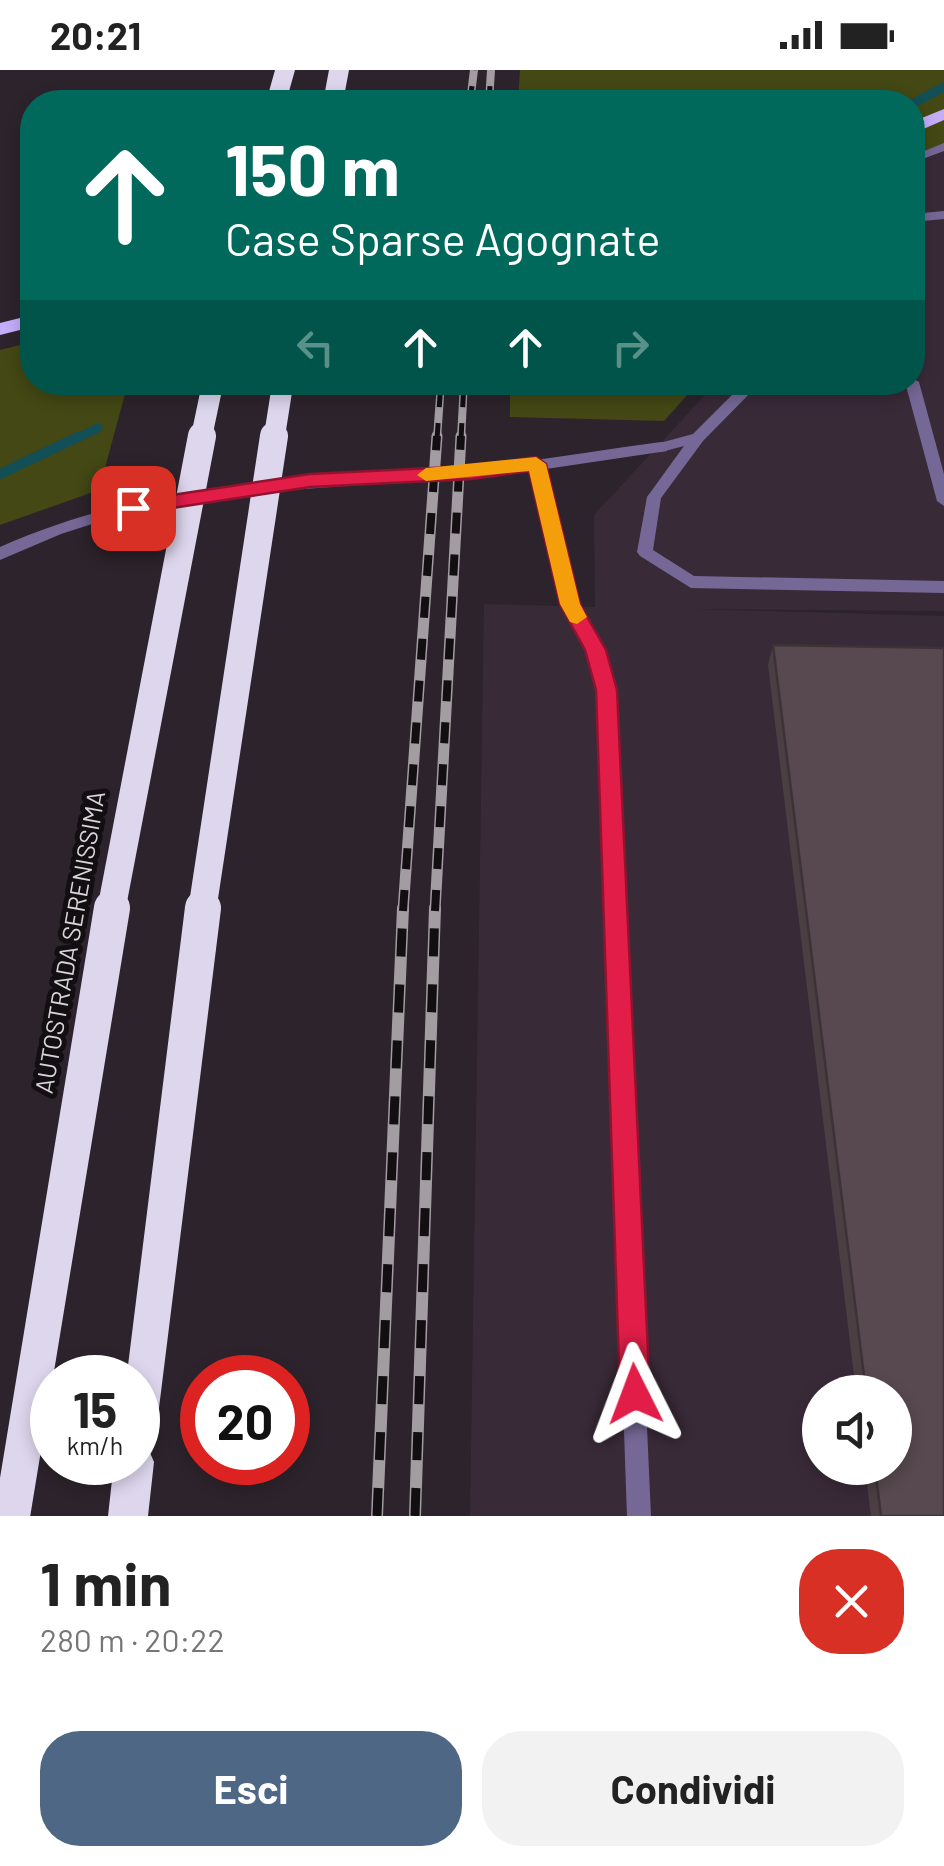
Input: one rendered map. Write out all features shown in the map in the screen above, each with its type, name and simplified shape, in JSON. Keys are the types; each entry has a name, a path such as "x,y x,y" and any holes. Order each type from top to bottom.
{"highway":[{"name":"AUTOSTRADA SERENISSIMA","path":"12,1516 59,1213 172,580 210,395"},
{"path":"146,1355 164,1191 250,583 281,395"},
{"path":"128,1516 131,1485"}],"street":[{"path":"0,554 34,536 115,510 310,480 472,472 661,447"},
{"path":"536,464 570,604"}],"lane":[{"path":"741,395 698,438 654,497 645,552 691,582 944,586"},
{"path":"915,395 944,502"},
{"path":"661,447 698,438"},
{"path":"570,604 596,650 606,690 639,1516"}],"shaded area":[{"path":"944,144 944,611 692,609 944,616 944,1516 470,1516 484,604 595,607 594,515 705,395 925,395 925,154"}],"green space":[{"path":"520,70 944,70 944,148 925,154 925,90 519,90"},
{"path":"20,345 20,395 125,395 99,490 0,525 0,350"},
{"path":"510,395 687,395 664,421 510,417"}],"building":[{"path":"773,645 944,648 944,1516 881,1516 877,1485 912,1485 912,1375 864,1375"}],"waterway":[{"path":"925,97 944,87"},
{"path":"75,439 98,428"},
{"path":"0,474 80,436"}],"railway":[{"path":"472,90 474,70"},
{"path":"490,90 491,70"},
{"path":"437,439 440,395"},
{"path":"461,439 463,395"},
{"path":"403,911 437,436"},
{"path":"435,911 461,436"},
{"path":"377,1516 403,908"},
{"path":"415,1516 435,908"}],"slow traffic":[{"path":"426,475 536,464 570,604 577,617"}],"route":[{"path":"133,508 310,480 472,472 536,464 570,604 596,650 606,690 635,1394"}]}
